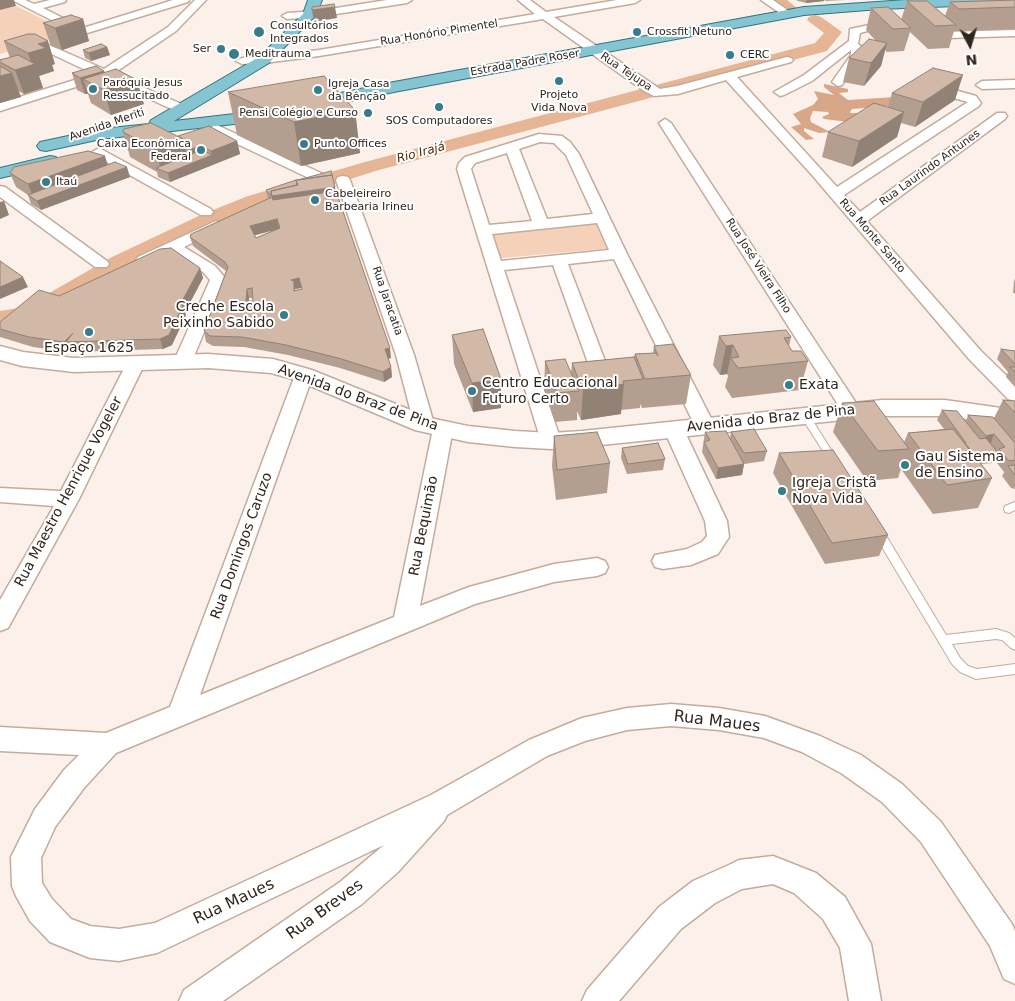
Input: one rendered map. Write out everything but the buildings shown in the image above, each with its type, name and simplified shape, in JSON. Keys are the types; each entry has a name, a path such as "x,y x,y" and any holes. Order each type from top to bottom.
{"main road":[{"name":"Avenida Meriti","path":"0,173 104,151 150,129 175,106 242,61 266,40 287,16 296,0"},
{"name":"Avenida Meriti","path":"0,161 142,113 175,106 264,60 309,15 315,0"},
{"name":"Estrada Padre Roser","path":"104,151 220,124 804,11 860,6 1006,0"},
{"name":"Estrada Padre Roser","path":"598,52 801,18 864,11 919,11 1015,4"},
{"path":"175,106 200,119 220,124"},
{"name":"Estrada Padre Roser","path":"46,146 101,134 220,124"}],"street":[{"path":"17,0 82,31"},
{"path":"33,8 61,0"},
{"path":"175,106 105,74 40,48 46,43 82,31 184,0"},
{"path":"0,107 105,74 172,29 201,0"},
{"path":"287,16 309,15 407,0"},
{"name":"Rua Tejupa","path":"522,0 651,90 667,93 787,60"},
{"name":"Rua Honório Pimentel","path":"242,61 264,60 635,0"},
{"path":"766,0 788,14"},
{"path":"785,0 804,11"},
{"path":"864,11 879,23 899,22"},
{"path":"838,82 857,55 854,31 879,26 879,23"},
{"path":"936,26 960,45"},
{"path":"947,35 1015,32"},
{"path":"780,92 808,78 854,42"},
{"name":"Rua Monte Santo","path":"729,76 836,194 975,355 1015,395"},
{"path":"982,85 1015,84"},
{"path":"836,194 975,103 972,99 951,93"},
{"name":"Rua Laurindo Antunes","path":"858,220 1001,116"},
{"name":"Rua José Vieira Filho","path":"665,122 851,410"},
{"path":"220,124 318,177"},
{"path":"551,441 464,169 464,165 470,160 539,138 552,138 562,142 572,154 619,254 665,366 705,426"},
{"path":"511,146 541,224"},
{"path":"104,151 206,212"},
{"name":"Rua Jaracatia","path":"342,180 433,427"},
{"path":"0,190 106,272"},
{"path":"484,230 602,218"},
{"path":"131,267 231,219"},
{"path":"174,247 209,269 218,279 183,361"},
{"path":"496,266 619,254"},
{"path":"558,260 610,372 582,376"},
{"name":"Avenida do Braz de Pina","path":"0,353 22,359 65,364 183,361 273,366 304,375 433,427 493,438 551,441 882,408 945,408 1015,418"},
{"name":"Rua Maestro Henrique Vogeler","path":"0,621 68,499 136,363"},
{"name":"Rua Domingos Caruzo","path":"180,716 304,375"},
{"path":"532,381 552,379"},
{"name":"Rua Bequimão","path":"405,622 433,427"},
{"path":"663,561 691,557 710,548 718,537 716,521 674,430"},
{"path":"0,495 68,499"},
{"name":"Rua Maues","path":"597,567 554,573 469,596 106,745 74,779 45,818 26,857 27,886 41,910 61,932 90,942 119,945 157,938 441,804 538,748 582,730 627,719 671,715 719,719 765,727 810,744 851,764 892,793 931,832 1000,935 1015,968"},
{"path":"0,738 106,745"},
{"name":"Rua Breves","path":"195,1001 351,893 388,862 441,804"},
{"path":"598,1001 670,918 704,892 738,875 773,870 805,883 834,908 856,944 865,1001"}],"lane":[{"path":"805,415 842,473"},
{"path":"872,523 956,661 964,669 976,674 1015,669"},
{"path":"944,640 996,634 1005,636 1015,645"}],"shaded area":[{"path":"16,6 71,33 0,54 0,10"},
{"path":"824,84 848,89 848,92 839,93 848,100 895,97 891,106 852,109 851,113 862,113 849,122 824,119 822,117 829,114 828,112 813,111 810,118 811,122 830,132 819,133 804,128 804,131 814,139 806,140 791,127 801,124 793,114 813,105 818,99 814,91 834,95 824,87"},
{"path":"601,221 614,248 501,258 492,230"}],"waterway":[{"name":"Rio Irajá","path":"777,0 789,8"},
{"name":"Rio Irajá","path":"0,319 32,314 121,262 211,219 256,201 372,166 821,47 834,32 815,20"}],"place":[{"name":"Consultórios Integrados","path":"259,32"},
{"name":"Crossfit Netuno","path":"637,32"},
{"name":"Ser","path":"221,49"},
{"name":"Meditrauma","path":"234,54"},
{"name":"CERC","path":"730,55"},
{"name":"Projeto Vida Nova","path":"559,81"},
{"name":"Paróquia Jesus Ressucitado","path":"93,89"},
{"name":"Igreja Casa da Bênção","path":"318,90"},
{"name":"SOS Computadores","path":"439,107"},
{"name":"Pensi Colégio e Curso","path":"368,113"},
{"name":"Punto Offices","path":"304,144"},
{"name":"Caixa Econômica Federal","path":"201,150"},
{"name":"Itaú","path":"46,182"},
{"name":"Cabeleireiro Barbearia Irineu","path":"315,200"},
{"name":"Creche Escola Peixinho Sabido","path":"284,315"},
{"name":"Espaço 1625","path":"89,332"},
{"name":"Exata","path":"789,385"},
{"name":"Centro Educacional Futuro Certo","path":"472,391"},
{"name":"Gau Sistema de Ensino","path":"905,465"},
{"name":"Igreja Cristã Nova Vida","path":"782,491"}]}
